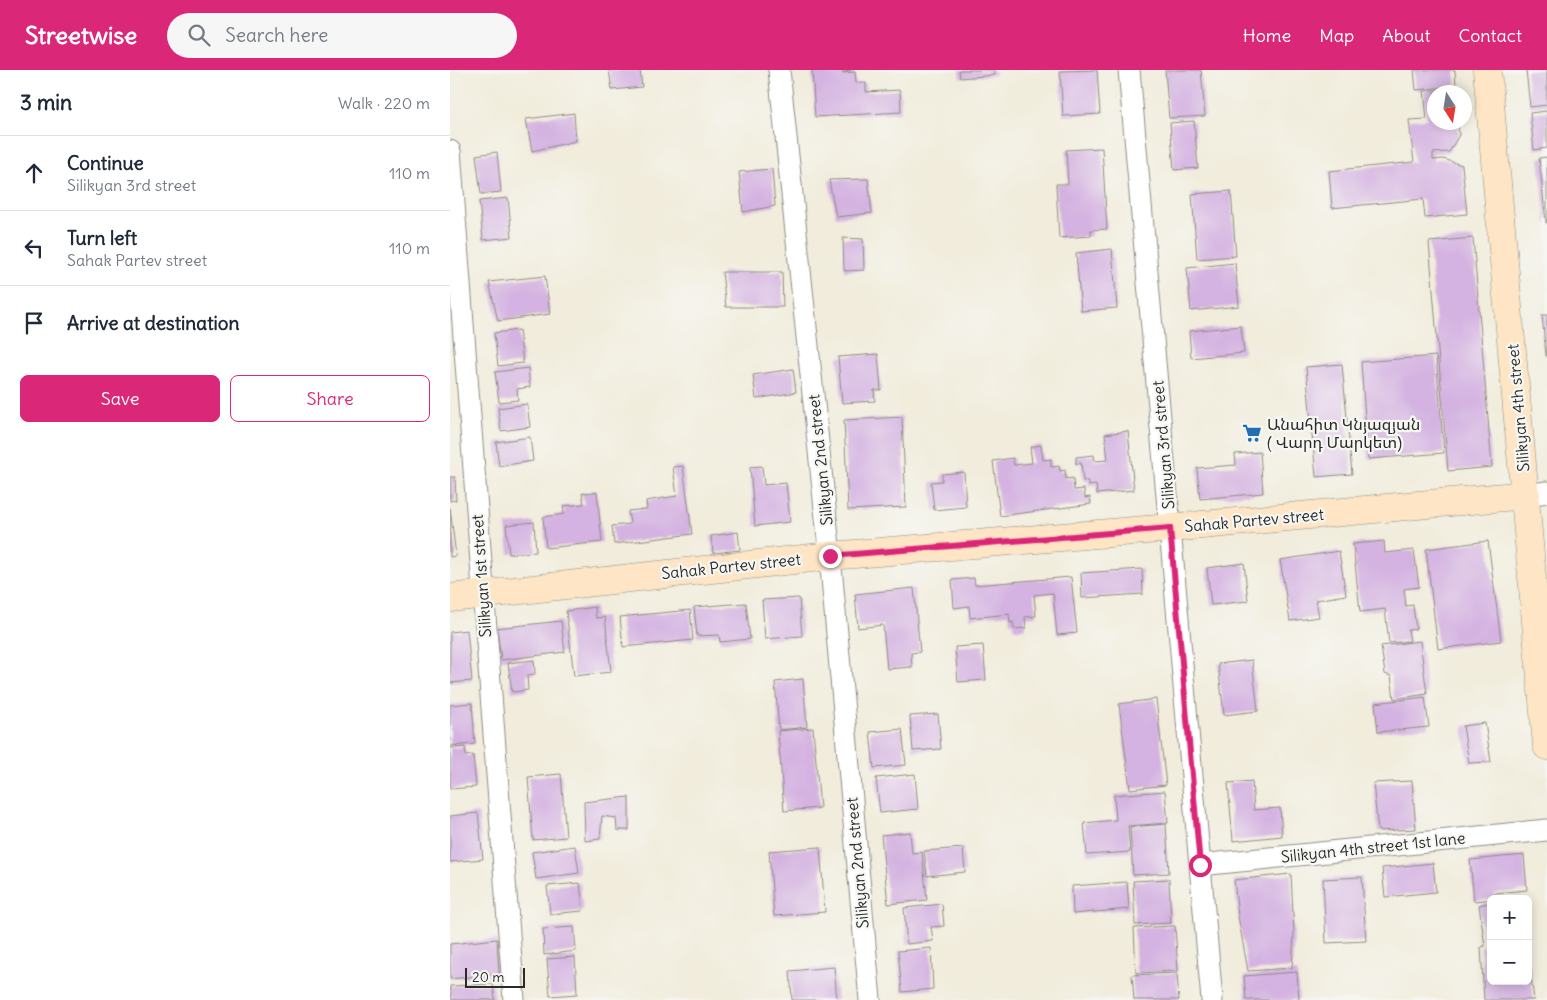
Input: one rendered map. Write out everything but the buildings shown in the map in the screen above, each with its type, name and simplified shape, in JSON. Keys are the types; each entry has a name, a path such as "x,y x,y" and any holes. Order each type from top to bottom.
{"main road":[{"name":"Silikyan 4th street","path":"1487,70 1537,493 1547,746"},
{"name":"Sahak Partev street","path":"450,598 830,556 1170,528 1537,493"}],"street":[{"name":"Silikyan 2nd street","path":"779,70 830,556 870,1000"},
{"name":"Silikyan 3rd street","path":"1129,70 1212,1000"},
{"name":"Silikyan 1st street","path":"450,151 514,1000"},
{"name":"Silikyan 4th street 1st lane","path":"1200,865 1547,830"}],"place":[{"name":"Անահիտ Կնյազյան ( Վարդ Մարկետ)","path":"1252,433"}],"route":[{"path":"830,556 1170,528 1200,865"}]}
